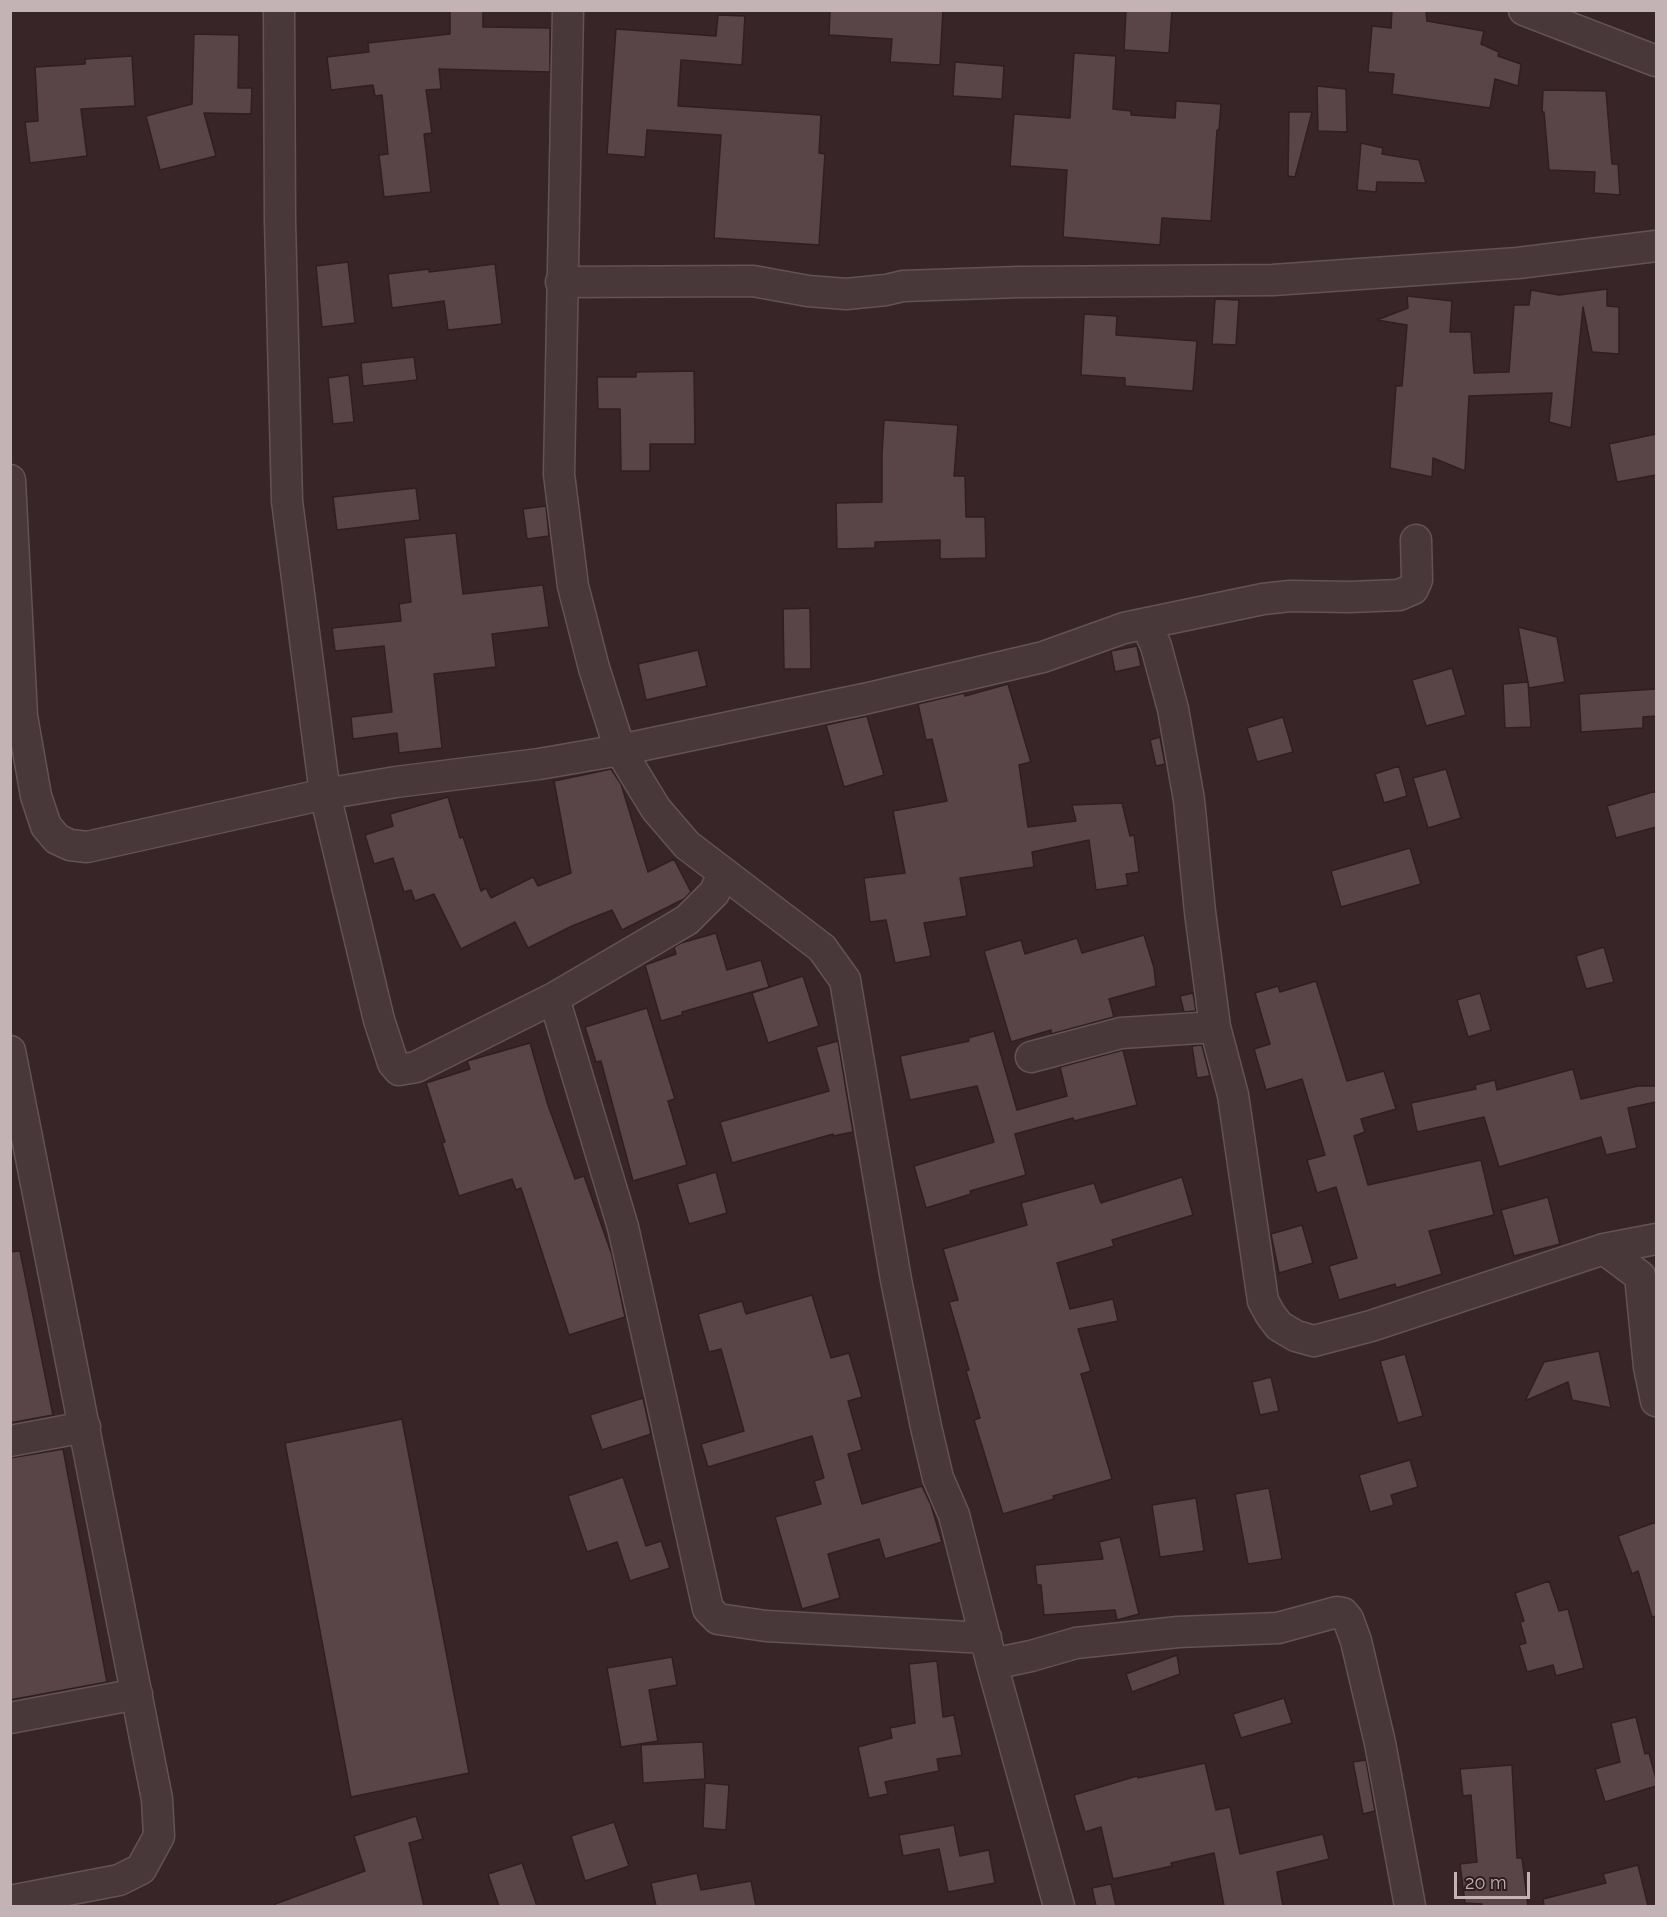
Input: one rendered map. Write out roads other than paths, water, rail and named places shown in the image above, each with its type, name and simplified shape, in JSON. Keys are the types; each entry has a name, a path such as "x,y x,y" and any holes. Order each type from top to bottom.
{"street":[{"path":"279,10 280,221 287,501 325,794 379,1020 393,1063 399,1070 416,1067 554,998 687,920 714,893 724,873"},
{"path":"568,10 561,282 560,485 573,586 594,668 620,750 656,809 687,845 822,948 845,980 896,1280 938,1478 954,1515 1059,1906"},
{"path":"1524,10 1656,61"},
{"path":"561,282 753,281 808,291 846,294 903,286 985,283 1273,280 1518,263 1656,246"},
{"path":"10,480 22,716 36,796 46,826 57,839 70,846 87,847 325,794 396,782 539,764 620,750 864,699 1043,657 1124,628 1252,602 1290,596 1399,595 1413,589 1417,580 1416,540"},
{"path":"1146,624 1156,646 1173,709 1189,800 1215,1028 1233,1095 1263,1301 1279,1326 1305,1340 1314,1341 1371,1326 1604,1250 1656,1239"},
{"path":"554,998 623,1227 708,1609 718,1619 766,1626 1031,1656 1076,1643 1178,1632 1278,1628 1337,1612 1343,1613 1348,1619 1356,1641 1380,1743 1410,1906"},
{"path":"1031,1057 1121,1033 1215,1028"},
{"path":"10,1051 157,1799 159,1836 141,1869 119,1880 10,1901"},
{"path":"1604,1250 1648,1269 1649,1367 1656,1401"},
{"path":"10,1442 85,1427"},
{"path":"10,1718 137,1694"}]}
